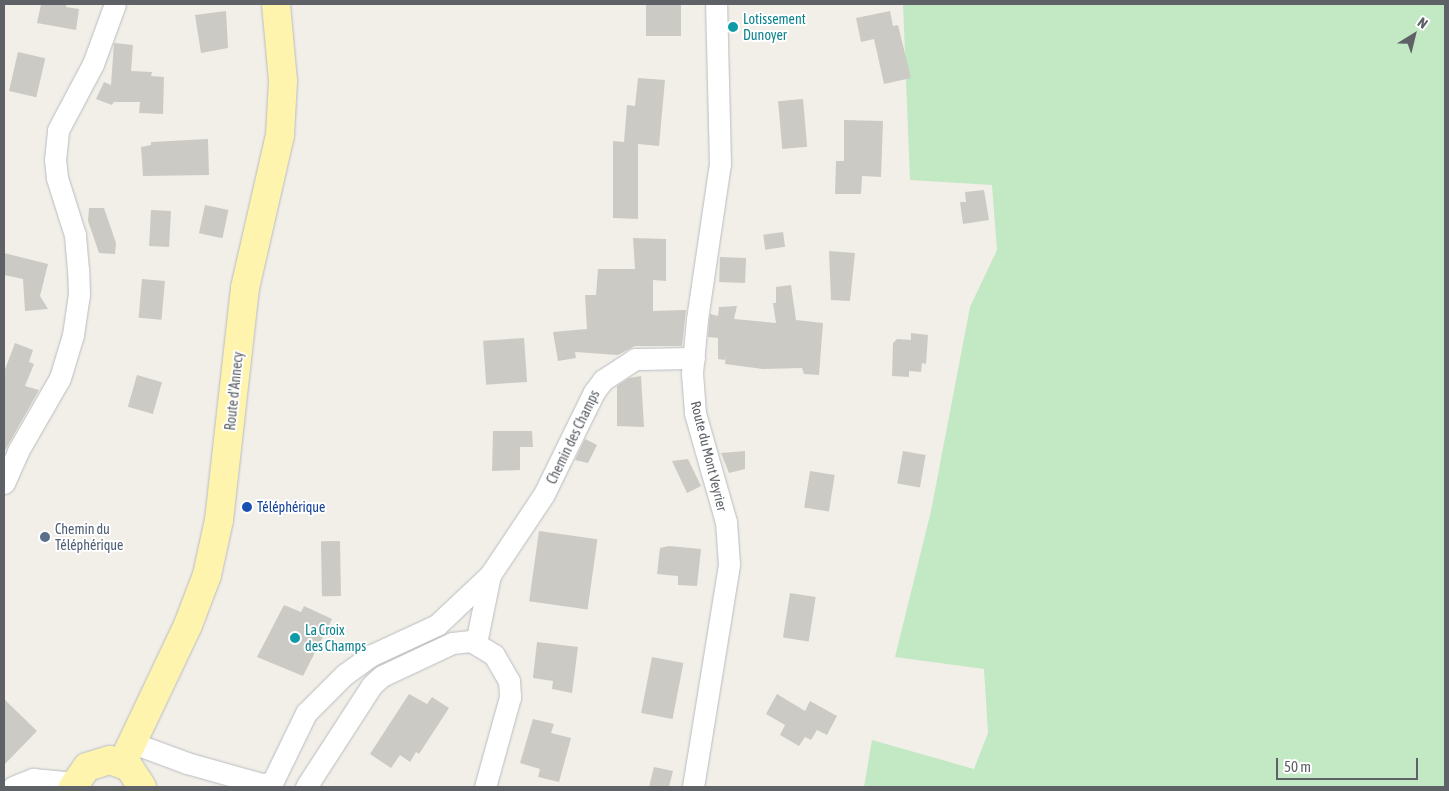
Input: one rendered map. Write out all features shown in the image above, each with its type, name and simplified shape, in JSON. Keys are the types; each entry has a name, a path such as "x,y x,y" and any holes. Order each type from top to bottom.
{"main road":[{"name":"Route d'Annecy","path":"127,753 194,609 207,575 219,520 245,288 280,135 283,81 276,4"},
{"path":"74,785 84,770 94,763 110,760 127,753 142,787"}],"street":[{"path":"4,483 18,451 60,378 73,335 79,300 75,235 57,178 54,160 58,130 93,64 115,4"},
{"name":"Route du Mont Veyrier","path":"693,787 729,564 726,522 695,413 694,358 697,319 720,164 716,4"},
{"name":"Chemin des Champs","path":"127,753 187,763 261,784 272,783 306,713 344,675 372,655 437,625 490,575 544,494 598,386 635,359 694,358"},
{"name":"Chemin des Champs","path":"476,643 490,575"},
{"path":"306,787 372,685 382,676 452,643 476,643 494,655 509,681 510,696 485,787"},
{"path":"13,787 33,779 74,785"}],"green space":[{"path":"903,4 1445,4 1445,787 864,787 872,740 974,769 988,733 984,669 895,657 931,511 970,307 997,250 992,185 910,180"}],"building":[{"path":"41,4 67,4 66,7 79,9 76,30 37,23"},
{"path":"646,4 681,4 681,36 646,36"},
{"path":"226,11 228,48 201,53 195,15"},
{"path":"890,11 893,26 898,25 911,78 884,84 874,39 861,42 856,18"},
{"path":"114,43 133,45 131,71 152,72 151,76 164,77 163,114 139,113 140,102 114,102 112,105 96,99 104,82 111,85"},
{"path":"18,52 45,58 36,97 9,91"},
{"path":"638,78 665,80 659,146 638,144 638,219 613,218 613,141 624,142 627,105 635,106"},
{"path":"803,99 807,147 782,149 778,101"},
{"path":"844,120 883,121 881,177 862,176 861,194 835,194 836,161 844,161"},
{"path":"208,139 209,175 143,176 141,147 151,145 151,142"},
{"path":"984,190 989,220 963,224 960,202 966,202 965,192"},
{"path":"205,205 228,210 222,238 199,233"},
{"path":"89,208 104,208 116,243 115,254 99,253 88,221"},
{"path":"151,210 171,211 169,247 149,246"},
{"path":"783,232 785,247 765,250 763,235"},
{"path":"633,238 666,239 666,281 653,280 653,311 686,310 682,346 635,346 618,355 575,352 576,358 558,361 553,332 587,329 585,295 596,295 598,269 635,269"},
{"path":"829,251 855,253 850,301 831,300"},
{"path":"4,253 48,264 40,296 48,309 25,311 23,279 4,275"},
{"path":"720,257 746,258 745,283 719,282"},
{"path":"142,279 165,281 162,320 139,318"},
{"path":"791,285 796,320 823,323 819,375 804,374 802,368 763,369 725,364 726,353 725,360 718,359 718,338 708,337 710,314 718,316 719,307 737,306 734,319 776,323 773,303 776,303 776,287"},
{"path":"911,333 928,335 926,364 922,363 921,372 909,371 909,377 892,376 893,343 897,339 911,340"},
{"path":"524,338 527,382 486,385 483,341"},
{"path":"15,343 33,350 29,362 34,364 25,386 39,390 4,452 4,372"},
{"path":"137,375 162,382 153,414 128,407"},
{"path":"641,376 644,427 617,426 617,386 629,378"},
{"path":"493,431 532,431 533,447 520,447 520,470 492,471"},
{"path":"585,439 597,445 588,463 575,460"},
{"path":"745,451 745,469 729,473 721,453"},
{"path":"903,451 926,455 920,487 897,483"},
{"path":"688,459 701,486 687,493 672,461"},
{"path":"810,471 835,475 829,511 804,508"},
{"path":"539,531 597,539 588,610 529,601"},
{"path":"321,541 340,541 341,596 322,596"},
{"path":"669,546 701,549 697,586 678,585 678,576 657,574 660,548"},
{"path":"790,593 816,597 809,642 783,637"},
{"name":"La Croix des Champs","path":"284,605 301,612 304,606 332,619 303,676 257,657"},
{"path":"537,642 578,647 572,693 552,689 553,681 533,678"},
{"path":"652,657 683,663 673,719 641,713"},
{"path":"409,694 427,704 432,697 449,708 419,754 416,752 410,762 400,755 391,768 370,754"},
{"path":"777,694 805,711 810,701 837,716 827,735 817,730 811,740 805,737 799,746 780,735 785,725 766,714"},
{"path":"4,699 37,731 4,765"},
{"path":"533,719 554,724 551,733 571,738 559,782 538,777 540,769 520,763"},
{"path":"654,767 673,771 669,787 649,787"}],"place":[{"name":"Lotissement Dunoyer","path":"733,27"},
{"name":"Téléphérique","path":"247,507"},
{"name":"Chemin du Téléphérique","path":"45,537"},
{"name":"La Croix des Champs","path":"295,638"}]}
